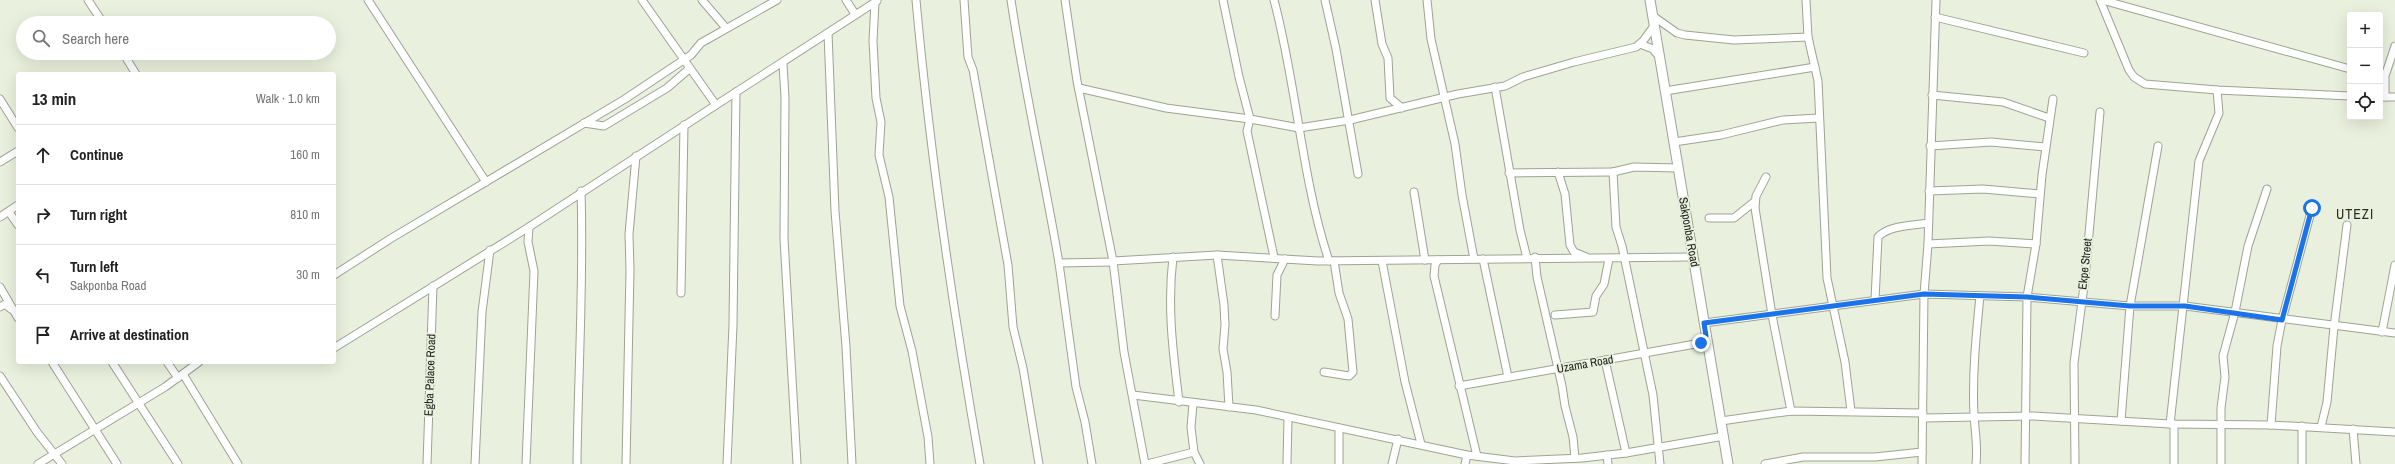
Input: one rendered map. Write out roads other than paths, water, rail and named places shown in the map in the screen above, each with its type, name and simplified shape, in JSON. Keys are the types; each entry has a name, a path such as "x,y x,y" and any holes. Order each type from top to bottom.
{"main road":[{"name":"Sakponba Road","path":"1650,0 1728,464"}],"street":[{"path":"88,0 98,16"},
{"path":"368,0 486,182"},
{"path":"642,0 689,70 716,105"},
{"path":"702,0 726,28"},
{"path":"336,274 584,124 684,61 701,43 777,0"},
{"path":"846,0 855,14"},
{"path":"916,0 924,91 958,326 980,464"},
{"path":"964,0 968,57 975,77 999,224 1008,266 1013,327 1023,368 1038,464"},
{"path":"1011,0 1020,60 1042,166 1059,263 1076,387 1085,422 1092,464"},
{"path":"1065,0 1079,88 1113,262 1124,352 1146,464 1194,452"},
{"path":"1223,0 1239,77 1250,119 1246,131 1274,258"},
{"path":"1274,0 1290,69 1299,128 1318,227 1331,261 1339,293 1348,319 1353,372 1348,376 1324,372"},
{"path":"1325,0 1350,120 1358,174"},
{"path":"1375,0 1382,44 1388,58 1390,98 1402,108"},
{"path":"1427,0 1431,39 1456,144 1462,194 1474,259"},
{"path":"1806,0 1808,37 1818,80 1825,251 1832,305 1845,362 1851,411"},
{"path":"1922,464 1924,294 1928,244 1930,146 1936,0"},
{"path":"2347,68 2112,1 2101,0 2129,70 2139,81 2145,84 2217,90 2347,96"},
{"path":"336,347 529,226 736,92 783,64 855,14 877,1"},
{"path":"877,1 873,41 876,98 881,122 879,154 889,197 900,306 912,351 928,437 930,464"},
{"path":"1653,16 1677,33 1685,35 1734,40 1808,37"},
{"path":"1935,17 2084,53"},
{"path":"1640,44 1654,26"},
{"path":"828,33 835,211 846,347 852,464"},
{"path":"1079,88 1166,108 1250,119 1299,128 1350,120 1495,87 1574,62 1640,44 1653,49 1656,53"},
{"path":"2383,74 2395,46"},
{"path":"127,60 135,72"},
{"path":"783,64 785,97 784,239 797,464"},
{"path":"1665,92 1815,67"},
{"path":"584,124 604,126 667,88 689,70"},
{"path":"1495,87 1509,173 1527,258"},
{"path":"2174,464 2172,424 2199,161 2219,113 2217,90"},
{"path":"727,464 728,398 733,325 736,92"},
{"path":"1932,95 2003,102 2049,118"},
{"path":"2383,97 2395,97"},
{"path":"0,100 16,125"},
{"path":"2025,464 2024,416 2027,297 2036,244 2045,147 2053,100"},
{"name":"Ekpe Street","path":"2075,464 2074,363 2085,278 2100,112"},
{"path":"1674,142 1721,135 1783,120 1819,118"},
{"path":"681,293 684,125"},
{"path":"1930,146 1991,142 2045,147"},
{"path":"2121,421 2130,306 2158,146"},
{"path":"0,162 16,153"},
{"path":"626,464 630,270 628,234 636,156"},
{"path":"1509,173 1613,172 1634,167 1678,168"},
{"path":"1558,172 1565,194 1570,245 1574,252 1589,259"},
{"path":"1613,172 1616,227 1652,395 1660,464"},
{"path":"1709,218 1734,218 1754,202 1766,177"},
{"path":"1929,191 1983,189 2040,194"},
{"path":"2222,464 2221,408 2225,387 2223,356 2235,312 2248,246 2267,190"},
{"path":"576,464 578,349 583,251 581,191"},
{"path":"1414,192 1425,260"},
{"path":"1754,202 1772,315 1791,411"},
{"path":"0,217 16,207"},
{"path":"2271,425 2276,359 2282,320 2312,208"},
{"path":"9,212 16,222"},
{"path":"1875,300 1878,237 1886,231 1895,228 1928,224"},
{"path":"2321,427 2327,402 2334,327 2347,224"},
{"path":"526,464 534,271 528,242 529,226"},
{"path":"1928,244 1989,241 2036,244"},
{"path":"475,464 482,312 490,250"},
{"path":"1059,263 1113,262 1217,255 1331,261 1527,258 1624,259 1693,257"},
{"path":"1217,255 1224,305 1225,325 1223,349 1227,372 1229,407"},
{"path":"1173,257 1169,292 1170,326 1179,402"},
{"path":"1275,316 1277,275 1285,258"},
{"path":"1535,258 1537,277 1558,368 1568,420 1580,460"},
{"path":"1483,259 1508,378"},
{"path":"1555,315 1593,312 1596,296 1604,284 1610,259"},
{"path":"1438,260 1433,270 1434,276 1459,386 1477,456"},
{"path":"1382,261 1405,382 1421,444"},
{"path":"2382,332 2395,265"},
{"name":"Egba Palace Road","path":"427,464 433,286"},
{"path":"0,287 16,315"},
{"path":"1704,323 1924,294 2027,297 2130,306 2185,306 2334,327 2395,333"},
{"path":"1976,464 1978,447 1974,417 1974,355 1980,296"},
{"path":"0,307 5,304 16,316"},
{"name":"Uzama Road","path":"1459,386 1701,343 1706,336"},
{"path":"1605,360 1626,453"},
{"path":"53,364 55,370"},
{"path":"53,364 117,464"},
{"path":"113,364 178,464"},
{"path":"169,364 180,376 238,464"},
{"path":"38,464 180,376 196,364"},
{"path":"0,376 37,432 62,464"},
{"path":"1133,395 1193,404 1229,407 1288,417 1398,439 1467,455 1514,462 1580,460 1724,436"},
{"path":"1193,404 1191,427 1194,452 1200,464"},
{"path":"1721,420 1791,411 1851,411 1923,416 2024,416 2074,420 2172,424 2302,426 2395,432"},
{"path":"1287,464 1286,432 1288,417"},
{"path":"2302,426 2302,464"},
{"path":"1339,464 1340,428"},
{"path":"2353,429 2356,464"},
{"path":"1392,464 1398,439"},
{"path":"1765,464 1803,457 1875,457 1922,452"},
{"path":"1466,464 1467,455"},
{"path":"1607,455 1608,464"}],"district":[{"name":"UTEZI","path":"2355,214"}]}
